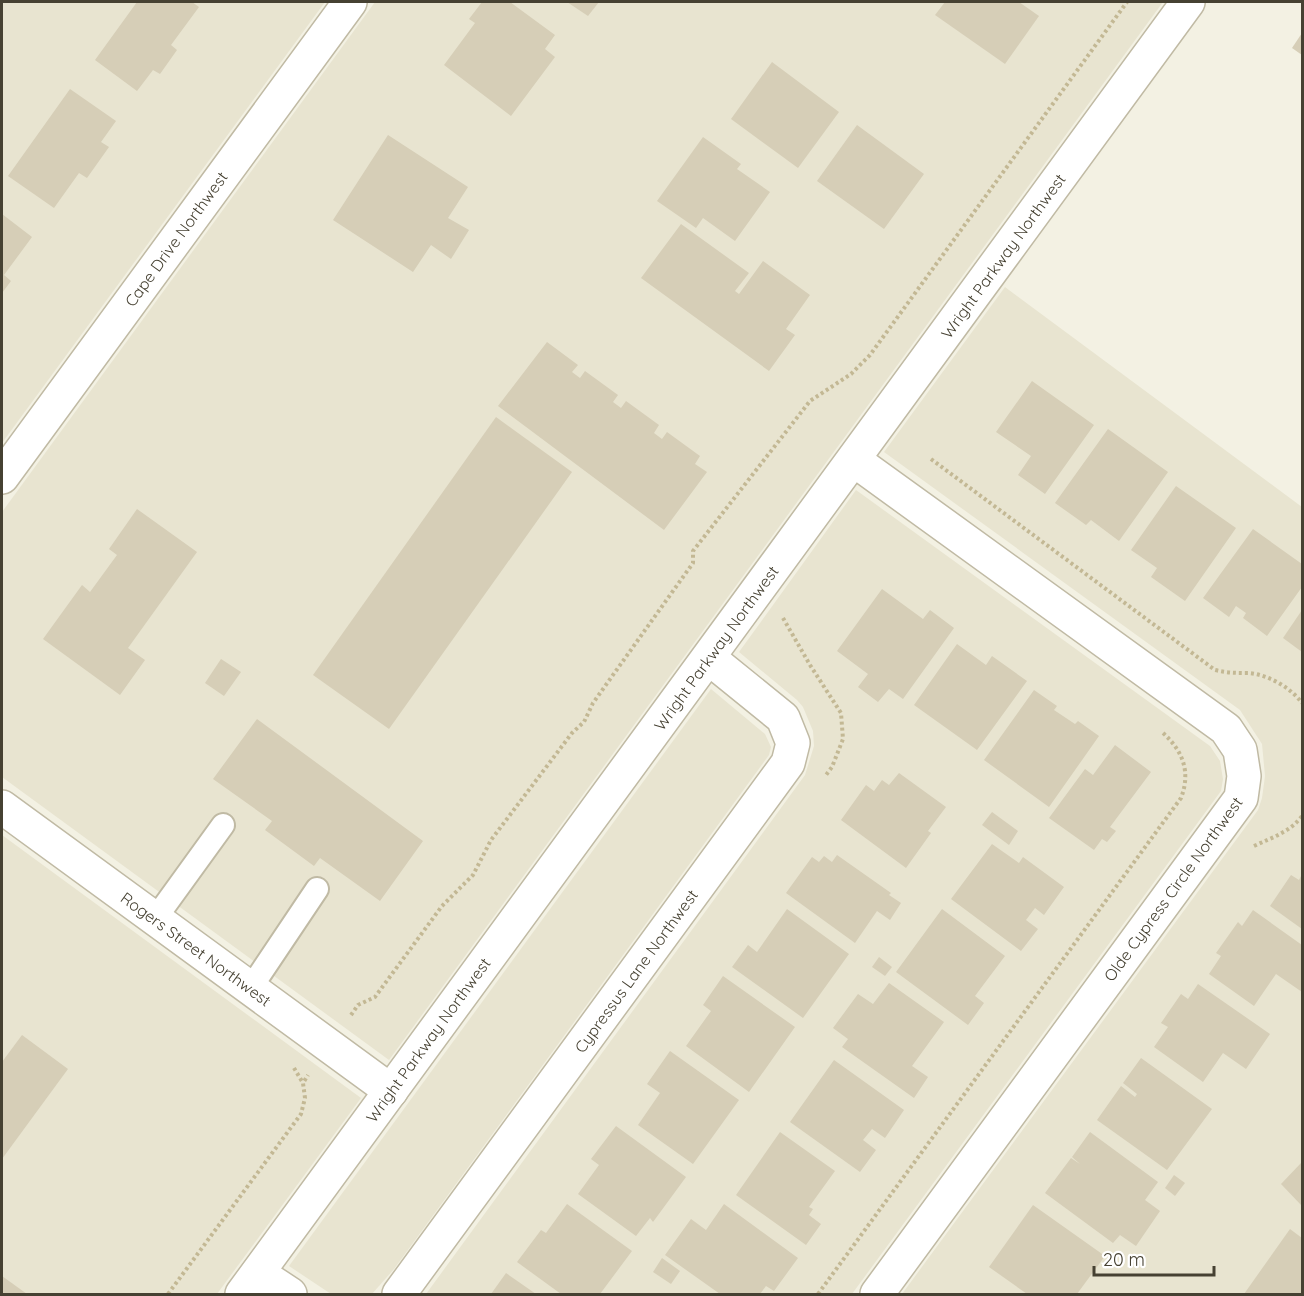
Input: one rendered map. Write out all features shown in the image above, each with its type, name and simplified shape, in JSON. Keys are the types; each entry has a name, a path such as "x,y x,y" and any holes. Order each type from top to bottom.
{"street":[{"name":"Cape Drive Northwest","path":"2,477 350,2"},
{"name":"Wright Parkway Northwest","path":"250,1284 1188,2"},
{"name":"Olde Cypress Circle Northwest","path":"854,460 1226,729 1240,750 1244,776 1241,798 877,1294"},
{"name":"Cypressus Lane Northwest","path":"399,1294 788,763 793,743 783,718 709,658"},
{"name":"Rogers Street Northwest","path":"2,807 391,1091"},
{"path":"250,1284 290,1294"}],"lane":[{"path":"155,920 223,825"},
{"path":"250,989 318,889"}],"path":[{"path":"168,1294 301,1114 305,1098 303,1083 329,1046 358,1005 375,997 442,906 473,875 491,840 572,733 584,722 600,693 693,563 693,551 810,401 851,374 870,355 1127,2"},
{"path":"931,459 1215,670 1252,673 1266,678 1290,691 1302,703"},
{"path":"818,1294 1181,798 1187,772 1184,760 1168,737 1156,726"}],"shaded area":[{"path":"2,2 325,2 2,443"},
{"path":"375,2 1163,2 389,1060 2,777 2,512"},
{"path":"1005,287 1302,507 1302,1294 902,1294 1258,810 1265,776 1262,744 1240,710 884,452"},
{"path":"856,490 1210,746 1220,761 1223,779 1221,791 852,1294 426,1294 805,775 814,746 813,731 803,707 739,652"},
{"path":"711,689 765,734 771,747 769,755 394,1269 372,1294 331,1294 289,1266"},
{"path":"2,835 361,1098 217,1294 2,1294"}],"building":[{"path":"137,2 192,2 199,7 171,45 177,50 160,74 153,70 137,91 95,60"},
{"path":"482,2 510,2 555,35 545,49 555,57 511,116 444,65 475,23 469,19"},
{"path":"567,2 599,2 588,16"},
{"path":"945,2 1019,2 1039,16 1005,64 935,15"},
{"path":"1302,33 1302,55 1292,48"},
{"path":"772,62 839,112 798,168 731,119"},
{"path":"70,89 116,121 101,142 109,147 87,178 79,173 54,208 8,176"},
{"path":"857,125 924,174 884,229 817,181"},
{"path":"388,135 468,187 448,218 469,230 451,259 431,245 413,272 333,220"},
{"path":"703,137 741,164 737,169 770,192 735,241 703,218 696,228 657,201"},
{"path":"2,214 32,237 4,275 11,281 2,293"},
{"path":"681,224 749,273 735,291 739,294 763,261 810,295 786,329 795,335 769,371 641,278"},
{"path":"547,342 578,365 572,372 580,378 585,371 618,395 613,402 621,408 626,401 659,425 654,433 662,439 667,432 700,456 695,464 707,472 664,530 498,406"},
{"path":"1032,381 1094,425 1045,494 1018,475 1031,456 996,432"},
{"path":"496,417 572,472 389,729 313,675"},
{"path":"1108,429 1168,472 1119,541 1091,520 1086,525 1055,503"},
{"path":"1176,486 1236,528 1185,601 1151,577 1157,568 1131,550"},
{"path":"137,509 197,552 128,648 145,660 120,695 43,639 82,585 90,592 117,555 109,549"},
{"path":"1253,529 1302,564 1302,587 1267,636 1243,618 1246,613 1236,606 1229,617 1203,598"},
{"path":"882,589 923,619 930,610 954,628 903,699 889,689 878,702 858,687 868,674 837,651"},
{"path":"1302,610 1302,652 1283,638"},
{"path":"957,644 986,665 992,656 1027,681 977,750 914,705"},
{"path":"221,659 241,672 224,696 205,683"},
{"path":"1034,690 1057,706 1054,710 1075,724 1078,721 1099,736 1049,807 984,760"},
{"path":"257,719 423,841 380,901 320,858 314,866 265,830 272,821 213,779"},
{"path":"1115,745 1151,772 1110,827 1116,831 1107,842 1102,839 1094,850 1049,818 1085,769 1093,775"},
{"path":"899,773 946,807 928,831 931,833 906,868 841,820 866,785 874,791 882,780 889,785"},
{"path":"992,812 1018,831 1009,845 982,825"},
{"path":"992,844 1019,863 1023,857 1064,887 1044,915 1035,908 1026,920 1038,929 1021,951 951,899"},
{"path":"837,855 891,893 889,895 901,903 890,920 877,911 855,943 786,893 812,857 819,862 824,856 832,862"},
{"path":"1302,874 1302,929 1270,906 1291,875 1299,880"},
{"path":"787,909 849,954 803,1018 732,967 748,945 757,952"},
{"path":"942,909 1005,956 975,996 984,1003 968,1025 896,972"},
{"path":"1253,910 1302,945 1302,992 1276,974 1254,1006 1209,974 1221,956 1216,953 1238,922 1242,926"},
{"path":"879,957 892,967 885,976 872,967"},
{"path":"723,976 795,1027 749,1092 686,1046 711,1011 703,1005"},
{"path":"889,983 944,1022 912,1066 928,1077 914,1098 842,1047 848,1039 833,1028 858,994 873,1004"},
{"path":"1198,984 1270,1034 1246,1069 1223,1053 1203,1082 1154,1047 1168,1027 1161,1023 1181,994 1188,999"},
{"path":"22,1035 68,1069 2,1159 2,1062"},
{"path":"670,1051 739,1100 693,1164 638,1125 660,1093 647,1084"},
{"path":"1141,1058 1212,1109 1167,1170 1097,1120 1121,1086 1135,1097 1137,1094 1123,1083"},
{"path":"834,1060 904,1110 885,1138 872,1129 863,1140 876,1150 860,1172 790,1122"},
{"path":"616,1126 686,1177 653,1222 650,1218 636,1236 578,1194 599,1165 591,1159"},
{"path":"780,1132 835,1171 809,1207 813,1209 809,1215 821,1224 806,1245 736,1195"},
{"path":"1090,1132 1158,1182 1145,1200 1160,1211 1136,1246 1120,1235 1113,1243 1045,1193 1071,1158 1080,1164 1072,1157"},
{"path":"1302,1162 1302,1206 1281,1184"},
{"path":"1174,1175 1185,1183 1175,1196 1165,1188"},
{"path":"567,1204 632,1251 600,1294 561,1294 517,1262 541,1230 546,1233"},
{"path":"724,1204 798,1258 774,1291 766,1286 760,1294 720,1294 665,1255 691,1219 706,1230"},
{"path":"1033,1205 1105,1256 1077,1294 1027,1294 989,1267"},
{"path":"1290,1229 1302,1238 1302,1294 1244,1294"},
{"path":"662,1258 680,1271 671,1284 653,1272"},
{"path":"506,1273 536,1294 491,1294"},
{"path":"2,1276 27,1294 2,1294"}]}
